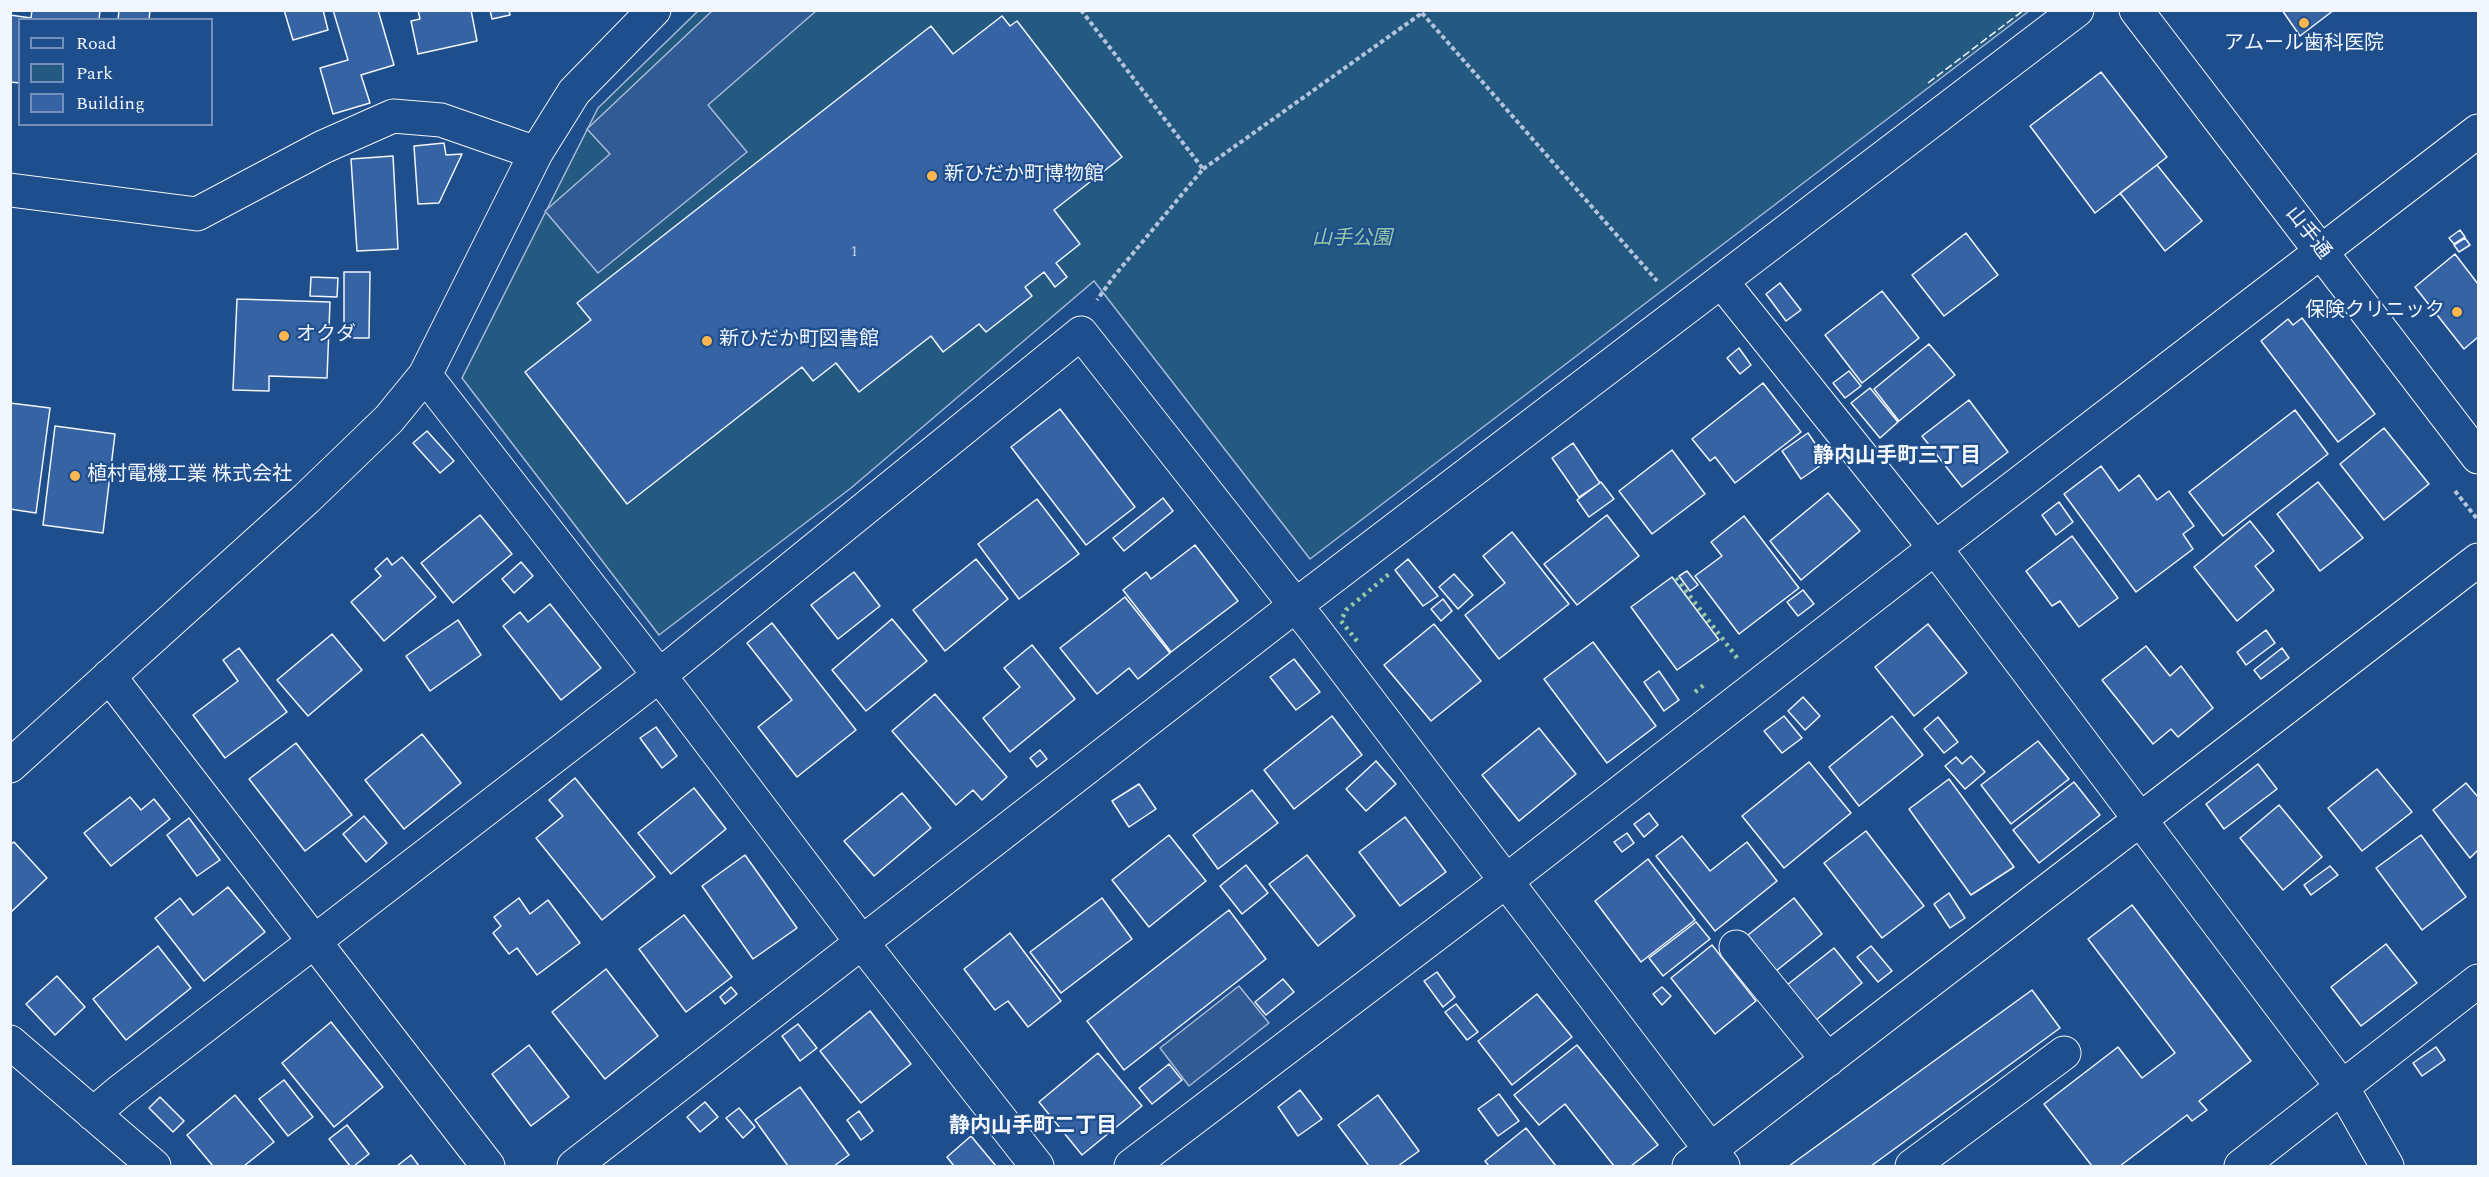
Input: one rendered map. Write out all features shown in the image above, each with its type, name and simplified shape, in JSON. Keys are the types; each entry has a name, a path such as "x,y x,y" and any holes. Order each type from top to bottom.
{"street":[{"path":"10,765 307,498 389,419 425,375 536,153 574,92 654,10"},
{"path":"574,1167 1296,605 2077,10"},
{"name":"山手通","path":"2136,10 2478,457"},
{"path":"10,190 197,214 323,147 393,116 441,120 536,153"},
{"path":"1131,1167 1506,881 2478,130"},
{"path":"1722,282 1935,548 2342,1087 2387,1167"},
{"path":"93,1114 660,675 1082,333 1296,605 1506,881 1707,1161 1828,1060 2478,560"},
{"path":"425,375 660,675 863,944 1037,1167"},
{"path":"109,676 488,1167"},
{"path":"1736,947 1828,1060"},
{"path":"2241,1167 2478,981"},
{"path":"10,1042 154,1167"},
{"path":"1912,1167 2064,1053"}],"path":[{"path":"1081,10 1203,169"},
{"path":"1082,333 1091,308 1115,275 1203,169 1422,12 1683,311"}],"green space":[{"name":"山手公園","path":"698,11 2029,11 1310,559 1094,281 851,488 659,635 462,378 598,108"}],"shaded area":[{"path":"713,10 816,11 708,105 747,152 598,273 545,211 610,154 587,129"},
{"path":"1239,986 1269,1023 1189,1086 1160,1048"}],"building":[{"path":"32,10 100,10 99,18 31,18"},
{"path":"119,10 150,10 149,18 118,18"},
{"path":"284,10 323,10 328,30 293,40"},
{"path":"333,10 378,10 394,65 361,75 370,103 333,114 320,68 348,60"},
{"path":"418,10 471,10 477,41 418,54 411,21 420,19"},
{"path":"490,10 509,10 510,15 492,19"},
{"name":"アムール歯科医院","path":"2282,10 2334,10 2300,36"},
{"path":"10,15 31,18 18,18 18,83 10,82"},
{"path":"1002,16 1010,26 1017,21 1122,157 1054,210 1080,244 1056,263 1067,277 1055,287 1044,272 1025,287 1032,296 986,332 979,324 943,352 931,336 859,392 836,363 813,381 802,367 627,504 525,372 591,320 577,303 931,26 953,54"},
{"path":"2101,72 2167,157 2095,213 2030,126"},
{"path":"444,143 446,155 462,154 439,203 418,204 414,146"},
{"path":"393,156 398,249 357,251 351,159"},
{"path":"2157,165 2202,221 2165,251 2120,193"},
{"path":"2460,230 2465,237 2454,244 2449,238"},
{"path":"1966,233 1998,275 1944,316 1912,275"},
{"path":"2465,238 2470,245 2459,252 2454,245"},
{"name":"保険クリニック","path":"2455,254 2478,284 2478,337 2464,349 2415,287"},
{"path":"344,272 370,272 369,338 344,338"},
{"path":"311,277 338,278 337,297 310,296"},
{"path":"1780,283 1801,310 1786,321 1766,294"},
{"path":"1882,291 1919,338 1862,383 1825,335"},
{"path":"237,299 330,302 327,378 269,376 269,391 233,390"},
{"path":"2302,318 2375,414 2338,442 2261,341 2288,319 2293,325"},
{"path":"1929,344 1955,375 1899,421 1874,389"},
{"path":"1739,348 1751,365 1740,374 1727,358"},
{"path":"1849,371 1861,386 1845,398 1833,383"},
{"path":"1763,383 1801,432 1735,483 1715,457 1710,461 1692,439"},
{"path":"1870,388 1898,422 1880,438 1851,403"},
{"path":"1969,400 2008,452 1962,487 1922,436"},
{"path":"10,403 50,408 36,513 10,509"},
{"path":"1060,409 1135,507 1086,545 1011,447"},
{"path":"2295,410 2328,454 2223,536 2189,492"},
{"path":"55,426 115,434 103,533 43,525"},
{"path":"2384,428 2429,484 2384,520 2340,464"},
{"path":"427,431 454,461 440,473 413,443"},
{"path":"1808,433 1827,461 1801,479 1782,451"},
{"path":"1573,443 1600,483 1579,497 1552,458"},
{"path":"1672,450 1705,494 1652,534 1619,491"},
{"path":"2101,466 2119,491 2139,475 2157,500 2169,491 2194,526 2183,534 2193,549 2136,592 2064,494"},
{"path":"1601,482 1614,499 1589,517 1577,500"},
{"path":"2318,482 2363,538 2320,571 2277,514"},
{"path":"1828,493 1860,531 1801,580 1770,541"},
{"path":"1163,498 1173,511 1124,551 1113,538"},
{"path":"1037,499 1079,554 1019,599 978,544"},
{"path":"2059,502 2073,522 2056,535 2042,515"},
{"path":"480,515 512,554 453,603 421,563"},
{"path":"1607,515 1639,556 1577,605 1544,564"},
{"path":"1744,516 1799,588 1739,634 1695,576 1722,556 1711,542"},
{"path":"2250,521 2274,551 2255,566 2274,590 2237,621 2194,567"},
{"path":"1512,532 1569,604 1499,659 1465,615 1505,583 1483,556"},
{"path":"2072,536 2118,598 2079,627 2060,601 2052,606 2026,571"},
{"path":"1195,545 1238,601 1171,652 1123,590 1146,572 1151,579"},
{"path":"402,557 436,597 384,641 351,602 381,576 375,569 387,558 392,565"},
{"path":"976,559 1008,599 945,651 913,610"},
{"path":"1408,559 1438,596 1423,606 1395,570"},
{"path":"521,562 533,576 514,593 502,579"},
{"path":"1687,571 1698,585 1690,591 1679,576"},
{"path":"854,572 880,606 838,639 811,605"},
{"path":"1454,574 1473,595 1458,609 1439,587"},
{"path":"1672,577 1719,640 1677,670 1631,607"},
{"path":"1803,590 1814,604 1798,616 1787,602"},
{"path":"1125,597 1170,653 1138,679 1129,668 1097,694 1060,648"},
{"path":"1443,599 1452,611 1441,621 1431,609"},
{"path":"550,604 601,668 561,700 503,626 520,612 528,622"},
{"path":"892,619 927,661 866,711 832,670"},
{"path":"458,620 481,655 430,691 406,656"},
{"path":"772,623 856,730 797,777 758,727 792,700 747,643"},
{"path":"1434,624 1481,681 1431,721 1384,665"},
{"path":"1928,624 1967,673 1914,716 1875,667"},
{"path":"2266,630 2275,643 2246,665 2237,652"},
{"path":"332,634 362,670 308,716 277,680"},
{"path":"1593,642 1656,726 1607,763 1544,679"},
{"path":"1032,645 1075,699 1010,752 983,718 1020,687 1004,668"},
{"path":"2146,646 2170,676 2181,666 2213,708 2178,737 2171,729 2153,744 2102,680"},
{"path":"239,648 287,712 225,758 193,715 238,681 223,660"},
{"path":"2282,648 2289,658 2261,679 2254,670"},
{"path":"1294,659 1320,692 1296,710 1270,677"},
{"path":"1659,671 1679,700 1664,711 1644,682"},
{"path":"935,694 1007,777 982,800 973,790 956,805 892,731"},
{"path":"1803,697 1820,716 1805,730 1788,711"},
{"path":"1332,716 1362,755 1294,809 1264,770"},
{"path":"1784,716 1802,738 1782,753 1764,731"},
{"path":"1892,716 1923,755 1859,806 1829,767"},
{"path":"1938,717 1958,742 1944,753 1924,729"},
{"path":"656,727 677,756 662,768 640,738"},
{"path":"1539,728 1576,774 1519,821 1482,775"},
{"path":"422,734 461,783 404,829 365,780"},
{"path":"2038,741 2069,779 2011,824 1981,785"},
{"path":"296,743 352,815 305,851 249,779"},
{"path":"1040,750 1047,759 1037,767 1030,758"},
{"path":"1971,756 1985,772 1965,789 1945,766 1956,757 1962,764"},
{"path":"1376,761 1396,784 1366,811 1346,789"},
{"path":"1809,762 1851,813 1784,868 1742,816"},
{"path":"2258,764 2277,789 2224,829 2206,804"},
{"path":"2377,769 2412,812 2362,851 2328,808"},
{"path":"575,778 655,877 602,920 536,838 563,816 549,800"},
{"path":"1949,779 2014,867 1971,895 1909,809"},
{"path":"2074,782 2100,815 2039,863 2013,830"},
{"path":"2466,783 2478,797 2478,850 2470,858 2433,810"},
{"path":"1139,784 1156,809 1129,827 1112,801"},
{"path":"694,788 726,829 671,874 638,833"},
{"path":"1252,790 1278,823 1218,869 1193,835"},
{"path":"902,793 931,828 874,876 844,841"},
{"path":"130,797 141,810 154,799 170,819 111,866 84,833"},
{"path":"2279,805 2322,857 2283,890 2240,838"},
{"path":"1649,813 1658,825 1644,837 1634,824"},
{"path":"364,816 387,843 366,862 343,834"},
{"path":"1405,817 1446,872 1400,906 1359,852"},
{"path":"189,818 220,860 197,876 167,835"},
{"path":"1866,831 1924,906 1882,938 1824,863"},
{"path":"1627,833 1634,843 1622,852 1614,842"},
{"path":"1169,835 1206,881 1149,927 1112,880"},
{"path":"2421,835 2466,897 2422,930 2376,868"},
{"path":"1682,836 1710,871 1747,842 1777,881 1715,931 1656,856"},
{"path":"14,842 47,878 10,913 10,845"},
{"path":"745,855 797,928 753,959 702,886"},
{"path":"1307,855 1355,916 1318,946 1269,884"},
{"path":"1648,859 1695,920 1641,962 1595,901"},
{"path":"1246,865 1268,893 1242,914 1220,886"},
{"path":"2330,866 2338,875 2311,895 2304,885"},
{"path":"228,887 265,932 204,981 155,918 180,898 193,915"},
{"path":"1949,893 1965,918 1950,928 1934,904"},
{"path":"519,898 530,914 548,900 580,943 537,975 517,948 509,954 493,933 501,926 494,917"},
{"path":"1102,898 1132,939 1061,993 1030,952"},
{"path":"1794,898 1822,934 1776,971 1748,935"},
{"path":"2132,905 2251,1061 2199,1101 2207,1110 2192,1121 2187,1115 2120,1166 2092,1166 2044,1104 2118,1047 2142,1078 2175,1053 2088,939"},
{"path":"1229,910 1266,959 1124,1070 1087,1021"},
{"path":"684,915 732,977 686,1012 639,949"},
{"path":"1696,922 1710,939 1663,976 1649,958"},
{"path":"1010,933 1061,1001 1028,1027 1008,1001 995,1010 964,969"},
{"path":"2386,944 2417,983 2361,1026 2331,987"},
{"path":"1712,945 1756,1001 1715,1034 1671,978"},
{"path":"158,946 191,988 126,1040 93,999"},
{"path":"1871,946 1892,971 1878,982 1857,957"},
{"path":"1834,948 1862,983 1816,1020 1787,985"},
{"path":"606,969 658,1036 605,1079 552,1012"},
{"path":"1437,972 1455,997 1443,1007 1424,981"},
{"path":"57,976 85,1007 55,1035 26,1004"},
{"path":"1283,979 1294,992 1266,1015 1255,1002"},
{"path":"731,987 737,994 725,1004 720,997"},
{"path":"1662,987 1671,996 1662,1005 1653,994"},
{"path":"2032,990 2060,1028 1871,1166 1789,1166"},
{"path":"1537,994 1572,1037 1512,1085 1478,1041"},
{"path":"1456,1004 1478,1032 1467,1040 1445,1012"},
{"path":"870,1011 911,1064 861,1103 820,1051"},
{"path":"331,1022 383,1087 334,1127 282,1063"},
{"path":"798,1024 817,1048 800,1061 782,1036"},
{"path":"529,1045 569,1097 531,1126 492,1074"},
{"path":"1577,1045 1658,1145 1631,1166 1614,1166 1565,1104 1539,1125 1514,1095"},
{"path":"2436,1047 2445,1060 2422,1076 2413,1063"},
{"path":"1098,1053 1142,1106 1082,1155 1039,1102"},
{"path":"1169,1064 1182,1080 1152,1104 1139,1088"},
{"path":"284,1080 313,1117 288,1136 259,1099"},
{"path":"800,1087 849,1155 834,1166 788,1166 755,1120"},
{"path":"1300,1090 1322,1119 1298,1136 1278,1107"},
{"path":"1499,1094 1519,1121 1498,1136 1478,1109"},
{"path":"235,1095 274,1142 244,1166 213,1166 187,1135"},
{"path":"1378,1095 1419,1151 1398,1166 1369,1166 1338,1125"},
{"path":"160,1097 184,1121 173,1132 149,1108"},
{"path":"705,1102 718,1117 700,1132 687,1117"},
{"path":"739,1108 755,1127 743,1138 726,1118"},
{"path":"859,1111 873,1131 861,1140 847,1120"},
{"path":"347,1125 369,1154 354,1166 350,1166 329,1139"},
{"path":"1526,1128 1556,1166 1489,1166 1485,1161"},
{"path":"971,1136 996,1166 954,1166 947,1157"},
{"path":"411,1155 419,1166 397,1166"}],"hedge":[{"path":"1357,641 1341,621 1346,610 1389,574"},
{"path":"1676,578 1738,659"},
{"path":"1695,692 1705,684"}],"fence":[{"path":"1928,83 2024,10"}],"place":[{"name":"アムール歯科医院","path":"2304,23"},
{"name":"新ひだか町博物館","path":"932,176"},
{"name":"保険クリニック","path":"2457,312"},
{"name":"オクダ","path":"284,336"},
{"name":"新ひだか町図書館","path":"707,341"},
{"name":"植村電機工業 株式会社","path":"75,476"}],"district":[{"name":"静内山手町三丁目","path":"1897,458"},
{"name":"静内山手町二丁目","path":"1033,1128"}]}
